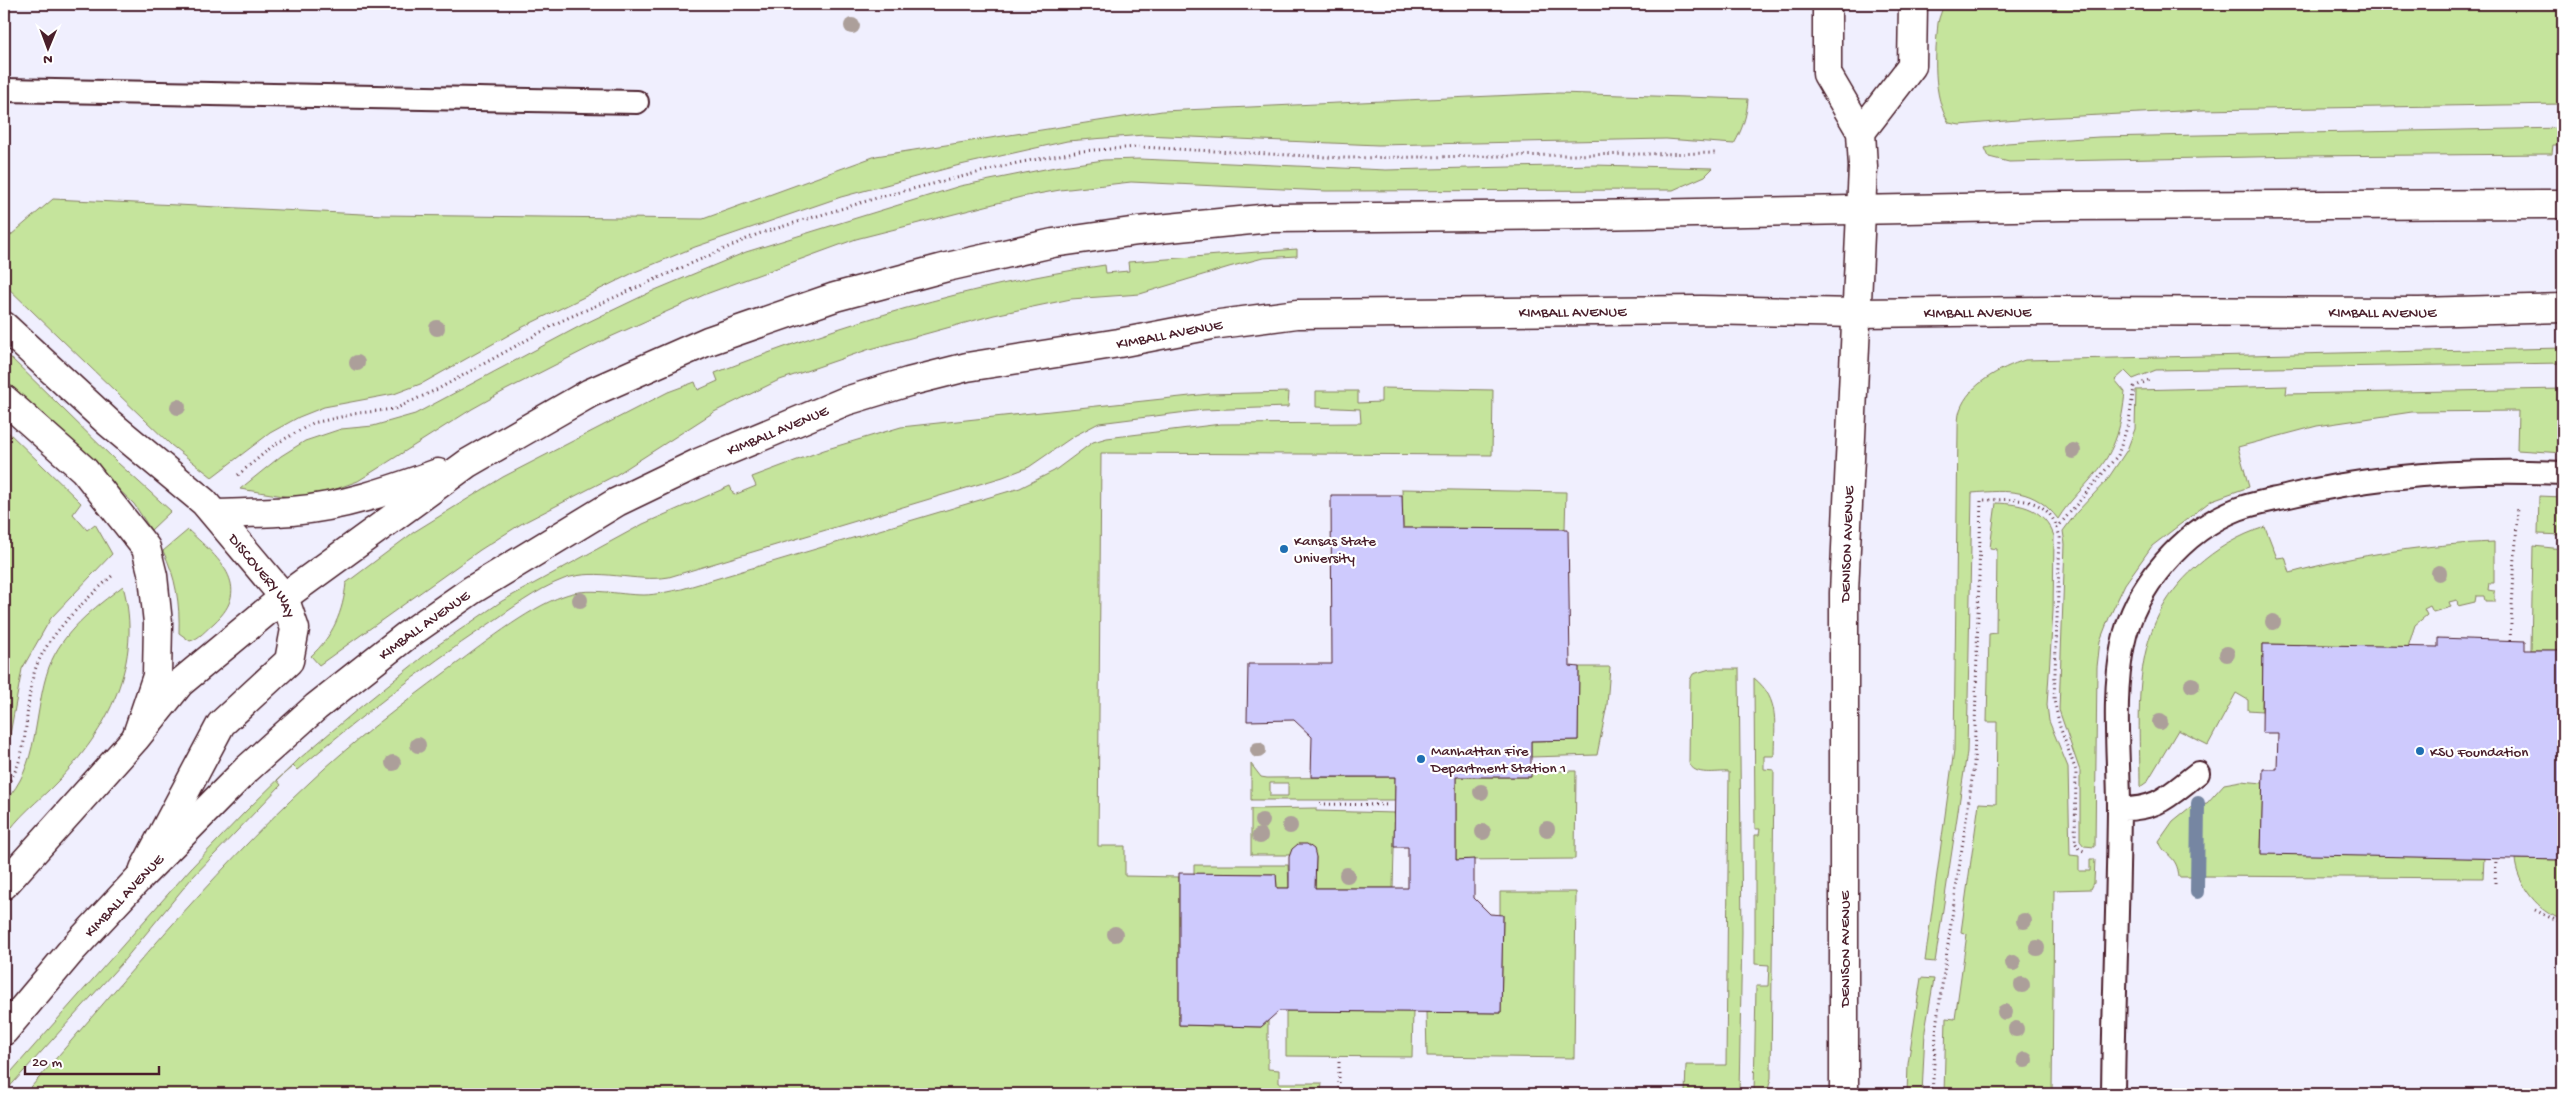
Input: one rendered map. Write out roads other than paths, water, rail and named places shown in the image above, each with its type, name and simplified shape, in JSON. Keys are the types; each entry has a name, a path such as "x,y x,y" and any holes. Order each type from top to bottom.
{"main road":[{"name":"DENISON AVENUE","path":"1827,4 1828,74 1861,132 1861,211 1844,593 1844,1094"},
{"path":"1861,132 1912,66 1913,4"},
{"path":"4,885 136,739 180,683 284,597 468,463 590,393 708,341 835,297 947,267 1053,243 1138,231 1271,218 1861,211 2062,206 2563,204"},
{"name":"KIMBALL AVENUE","path":"4,1031 72,950 140,877 246,770 316,707 406,636 472,590 617,502 698,463 846,401 967,367 1212,326 1297,314 1701,310 1857,313 2052,310 2419,312 2563,308"},
{"name":"DISCOVERY WAY","path":"4,326 109,423 215,514 284,597 295,629 290,661 221,724 140,877"},
{"path":"4,399 84,470 146,548 153,576 158,623 157,676 136,739"},
{"path":"215,514 293,511 335,504 382,493 468,463"}],"lane":[{"path":"4,90 637,102"},
{"path":"2113,1094 2119,809 2117,691 2123,643 2138,600 2164,563 2198,531 2237,509 2326,487 2423,474 2517,471 2563,473"},
{"path":"2119,809 2140,809 2156,804 2198,773"}],"waterway":[{"path":"2197,892 2198,803"}],"place":[{"name":"Kansas State University","path":"1284,549"},
{"name":"KSU Foundation","path":"2420,751"},
{"name":"Manhattan Fire Department Station 1","path":"1421,759"}]}
